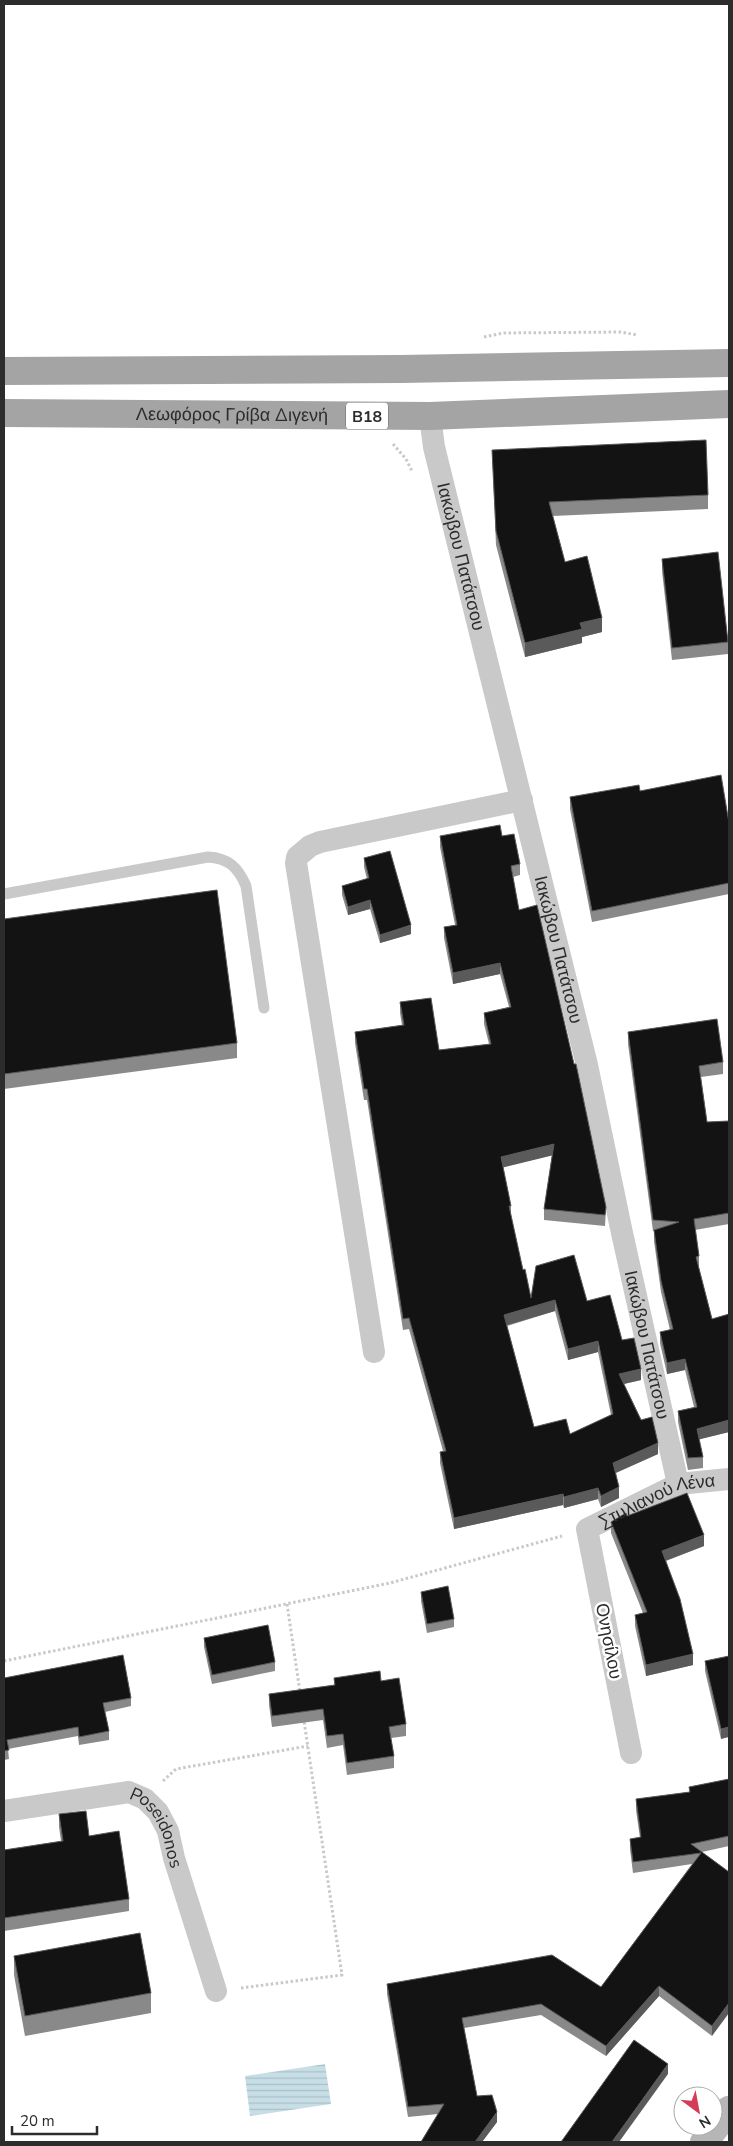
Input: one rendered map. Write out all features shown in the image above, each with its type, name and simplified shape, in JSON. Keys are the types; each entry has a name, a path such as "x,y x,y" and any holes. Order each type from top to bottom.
{"main road":[{"path":"4,371 391,369 729,363"},
{"name":"Λεωφόρος Γρίβα Διγενή","path":"4,413 430,416 729,404"}],"street":[{"name":"Ιακώβου Πατάτσου","path":"430,416 434,447 587,1065 678,1484"},
{"path":"374,1352 296,863 297,857 310,846 320,842 522,800"},
{"name":"Στυλιανού Λένα","path":"587,1529 678,1484 729,1479"},
{"name":"Ονησίλου","path":"587,1529 631,1753"},
{"name":"Poseidonos","path":"4,1811 129,1792 145,1799 158,1812 168,1831 216,1992"},
{"path":"704,2142 729,2110"}],"lane":[{"path":"4,894 208,857 220,858 237,869 246,886 264,1008"}],"path":[{"path":"4,1661 390,1583 587,1529"},
{"path":"287,1604 301,1698"},
{"path":"216,1992 342,1975 304,1717"},
{"path":"145,1799 176,1769 308,1746"}],"water":[{"path":"325,2064 331,2104 250,2116 245,2076"}],"building":[{"path":"706,440 708,495 549,502 565,562 587,556 602,618 580,623 582,629 525,643 496,531 492,450"},
{"path":"718,552 728,642 672,648 662,559"},
{"path":"721,775 729,823 729,883 592,911 570,797 639,785 640,791"},
{"path":"500,825 502,836 514,834 520,864 511,866 519,910 537,905 574,1064 576,1064 606,1207 605,1215 544,1209 554,1144 501,1157 511,1206 509,1206 531,1298 536,1266 574,1255 587,1301 610,1295 622,1340 634,1338 641,1369 619,1374 641,1420 652,1417 658,1443 613,1463 619,1487 601,1496 598,1488 564,1497 563,1494 454,1518 440,1452 446,1451 409,1318 403,1319 367,1089 364,1089 355,1032 404,1025 400,1002 431,998 439,1050 491,1044 484,1013 511,1007 500,963 453,973 444,927 457,925 440,836","holes":["555,1300 568,1349 598,1341 613,1414 570,1434 566,1419 534,1427 504,1315"]},
{"path":"390,851 411,925 380,935 370,900 348,907 342,886 369,878 364,858"},
{"path":"217,890 237,1043 4,1074 4,919"},
{"path":"717,1019 723,1062 699,1066 707,1122 729,1121 729,1213 694,1219 699,1256 696,1257 712,1319 729,1314 729,1420 697,1429 703,1457 688,1458 678,1411 697,1407 685,1359 667,1363 660,1332 673,1329 661,1281 654,1230 679,1222 653,1220 628,1032"},
{"path":"687,1493 704,1535 662,1551 680,1599 693,1654 646,1665 635,1615 647,1612 611,1522 626,1513 627,1516"},
{"path":"448,1586 454,1619 427,1624 421,1592"},
{"path":"268,1625 275,1662 212,1675 204,1638"},
{"path":"123,1655 131,1698 103,1703 109,1731 79,1737 78,1727 7,1740 9,1750 4,1751 4,1678"},
{"path":"729,1656 729,1727 721,1729 705,1661"},
{"path":"380,1671 381,1681 399,1678 406,1724 389,1727 394,1756 347,1763 343,1734 327,1736 323,1709 272,1716 269,1694 335,1685 334,1678"},
{"path":"729,1779 729,1836 691,1844 729,1872 729,2003 712,2026 659,1986 606,2046 541,2004 462,2018 477,2096 492,2095 497,2112 475,2142 421,2142 444,2104 408,2107 387,1984 552,1955 601,1987 701,1853 633,1862 630,1839 641,1837 636,1799 690,1792 689,1787"},
{"path":"86,1811 89,1836 119,1831 129,1899 4,1918 4,1850 63,1841 59,1814"},
{"path":"140,1933 151,1993 25,2016 14,1956"},
{"path":"634,2040 668,2064 612,2142 561,2142"}]}
